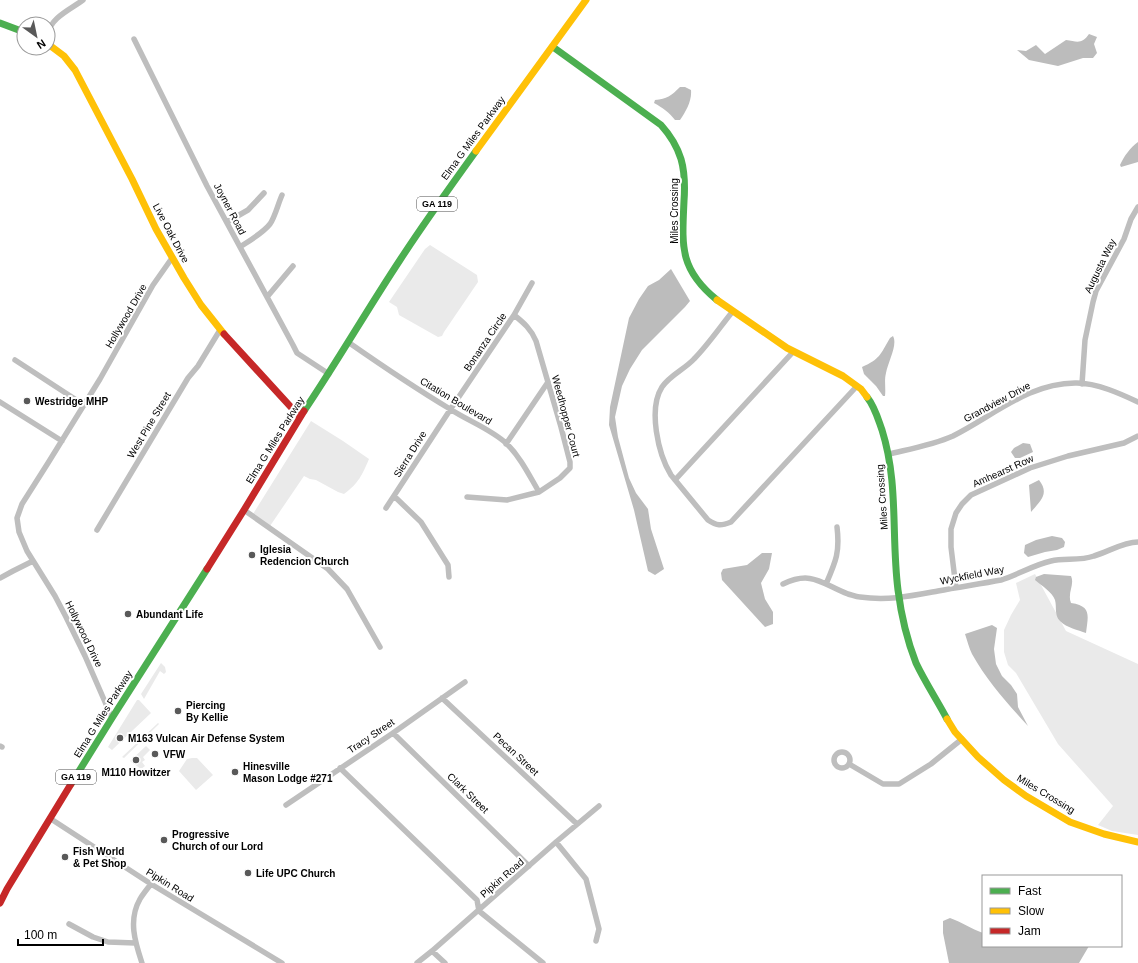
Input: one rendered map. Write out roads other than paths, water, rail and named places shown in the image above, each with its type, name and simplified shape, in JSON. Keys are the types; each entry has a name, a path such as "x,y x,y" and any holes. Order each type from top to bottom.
{"street":[{"path":"56,19 83,0"},
{"name":"Elma G Miles Parkway","path":"0,903 112,718 244,510 300,417 329,374 412,242 443,196 586,0"},
{"path":"0,23 16,29"},
{"name":"Joyner Road","path":"134,39 204,179 297,353 329,374"},
{"name":"Miles Crossing","path":"553,47 661,125 675,143 681,157 685,184 683,242 685,256 693,274 706,291 781,345 844,376 857,386 868,398 874,408 889,454 893,480 895,502 896,567 900,598 908,636 917,663 954,730 989,767 1020,793 1068,821 1102,834 1138,842"},
{"name":"Live Oak Drive","path":"56,50 64,56 75,70 132,179 156,229 201,305 220,330 300,417"},
{"path":"227,222 248,210 264,193"},
{"path":"240,247 271,224 282,195"},
{"name":"Augusta Way","path":"1082,384 1085,340 1096,291 1124,238 1131,219 1138,207"},
{"name":"Hollywood Drive","path":"112,718 88,662 66,617 55,596 27,551 19,532 17,518 22,504 84,405 153,285 172,258"},
{"path":"267,297 293,266"},
{"name":"Bonanza Circle","path":"450,410 514,315 532,283"},
{"path":"733,311 692,362 669,379 662,387 657,399 655,412 659,443 668,470 708,520 715,525 723,526 731,522 857,386"},
{"name":"Weedhopper Court","path":"468,496 507,500 539,492 560,478 570,468 570,462 561,427 536,341 528,327 514,315"},
{"name":"West Pine Street","path":"97,530 188,378 198,366 220,330"},
{"name":"Citation Boulevard","path":"348,342 450,410 487,431 506,444 520,460 539,492"},
{"path":"675,480 793,352"},
{"path":"15,360 84,405"},
{"path":"506,444 548,382"},
{"name":"Grandview Drive","path":"889,454 939,442 1031,393 1056,385 1077,383 1107,389 1138,402"},
{"path":"0,402 62,441"},
{"name":"Sierra Drive","path":"386,508 450,410"},
{"name":"Amhearst Row","path":"956,588 951,547 951,529 956,512 972,495 1036,466 1068,456 1124,443 1138,436"},
{"path":"394,496 420,522 448,565 449,577"},
{"path":"244,510 328,569 347,589 380,647"},
{"path":"826,584 835,564 838,550 837,526"},
{"name":"Wyckfield Way","path":"783,584 793,579 817,579 858,597 879,599 900,598 1011,577 1038,564 1053,560 1083,559 1093,557 1121,545 1138,542"},
{"path":"0,578 33,562"},
{"name":"Tracy Street","path":"286,804 393,733 465,682"},
{"name":"Pecan Street","path":"442,698 577,824"},
{"name":"Clark Street","path":"393,733 530,866"},
{"path":"849,764 883,784 899,784 931,764 962,739"},
{"path":"340,768 477,900 479,911 543,963"},
{"name":"Pipkin Road","path":"417,963 599,806"},
{"name":"Pipkin Road","path":"51,819 150,884 282,963"},
{"path":"556,842 586,879 599,929 596,941"},
{"path":"142,963 135,943 133,927 139,900 150,884"},
{"path":"0,886 7,890"},
{"path":"69,924 93,937 108,942 135,943"},
{"path":"432,951 445,963"}],"place":[{"name":"Westridge MHP","path":"27,401"},
{"name":"Iglesia Redencion Church","path":"252,555"},
{"name":"Abundant Life","path":"128,614"},
{"name":"Piercing By Kellie","path":"178,711"},
{"name":"M163 Vulcan Air Defense System","path":"120,738"},
{"name":"VFW","path":"155,754"},
{"name":"M110 Howitzer","path":"136,760"},
{"name":"Hinesville Mason Lodge #271","path":"235,772"},
{"name":"Progressive Church of our Lord","path":"164,840"},
{"name":"Fish World & Pet Shop","path":"65,857"},
{"name":"Life UPC Church","path":"248,873"}]}
